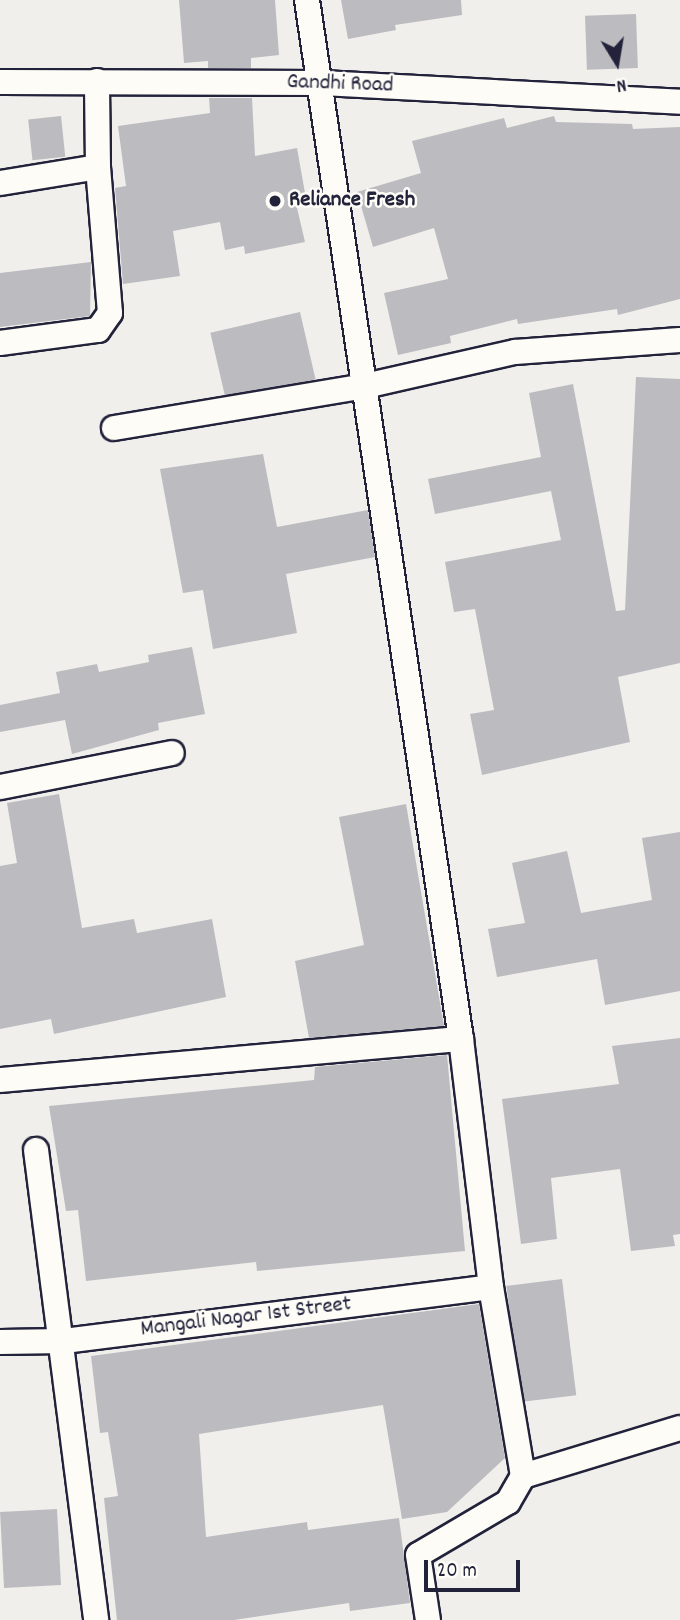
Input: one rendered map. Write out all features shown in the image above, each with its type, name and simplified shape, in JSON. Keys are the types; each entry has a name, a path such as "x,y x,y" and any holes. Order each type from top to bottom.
{"street":[{"path":"307,0 322,83 461,1039 491,1287 523,1476 508,1502 418,1555 428,1620"},
{"path":"0,343 98,330 110,313 98,167 97,81"},
{"name":"Gandhi Road","path":"0,82 322,83 680,102"},
{"path":"0,183 98,167"},
{"path":"114,428 365,386 515,352 680,340"},
{"path":"0,787 172,752"},
{"path":"0,1080 461,1039"},
{"path":"36,1150 64,1341 96,1620"},
{"name":"Mangali Nagar 1st Street","path":"0,1342 64,1341 491,1287"},
{"path":"523,1476 680,1428"}],"building":[{"path":"179,0 275,0 279,55 251,58 251,68 208,68 208,61 184,63"},
{"path":"341,0 461,0 462,15 395,25 396,30 348,39"},
{"path":"636,14 638,68 587,70 585,16"},
{"path":"209,98 252,98 255,156 297,148 305,193 294,195 305,242 245,254 244,246 225,250 220,222 173,231 180,276 123,284 115,188 126,186 118,126 210,113"},
{"path":"61,116 65,157 32,160 28,119"},
{"path":"554,116 556,122 632,124 633,129 680,127 680,299 618,315 617,309 518,324 517,319 450,336 451,343 398,355 384,293 448,279 434,228 373,247 357,192 421,173 412,141 504,118 507,128"},
{"path":"91,262 90,316 0,327 0,273"},
{"path":"300,312 316,379 226,400 210,333"},
{"path":"636,377 680,379 680,663 618,677 630,742 482,775 470,714 494,710 475,609 454,612 445,562 561,540 551,491 435,514 428,479 541,457 529,393 573,384 616,611 625,610"},
{"path":"263,454 277,527 368,510 375,557 286,574 297,633 213,649 203,590 183,593 160,469"},
{"path":"192,647 205,714 158,723 159,730 72,754 65,720 0,732 0,705 60,693 56,672 97,664 99,672 149,662 148,655"},
{"path":"59,794 82,928 134,919 137,933 212,919 226,997 54,1034 51,1019 0,1029 0,866 17,863 7,803"},
{"path":"406,804 444,1026 309,1038 295,961 364,945 339,817"},
{"path":"680,832 680,991 605,1005 597,959 497,977 488,929 525,923 512,863 567,851 581,913 652,900 642,838"},
{"path":"680,1038 680,1234 673,1235 675,1246 631,1251 620,1169 551,1178 557,1239 521,1244 502,1099 619,1084 612,1046"},
{"path":"447,1055 465,1251 257,1271 256,1262 86,1281 78,1210 66,1211 49,1106 314,1080 315,1067"},
{"path":"562,1279 576,1395 521,1402 506,1286"},
{"path":"479,1304 505,1458 447,1512 402,1519 383,1405 199,1434 206,1537 307,1522 308,1530 399,1518 410,1603 350,1611 349,1603 234,1620 117,1620 104,1498 118,1496 108,1432 100,1433 91,1356"},
{"path":"57,1509 61,1585 4,1588 0,1512"}],"place":[{"name":"Reliance Fresh","path":"275,201"}]}
